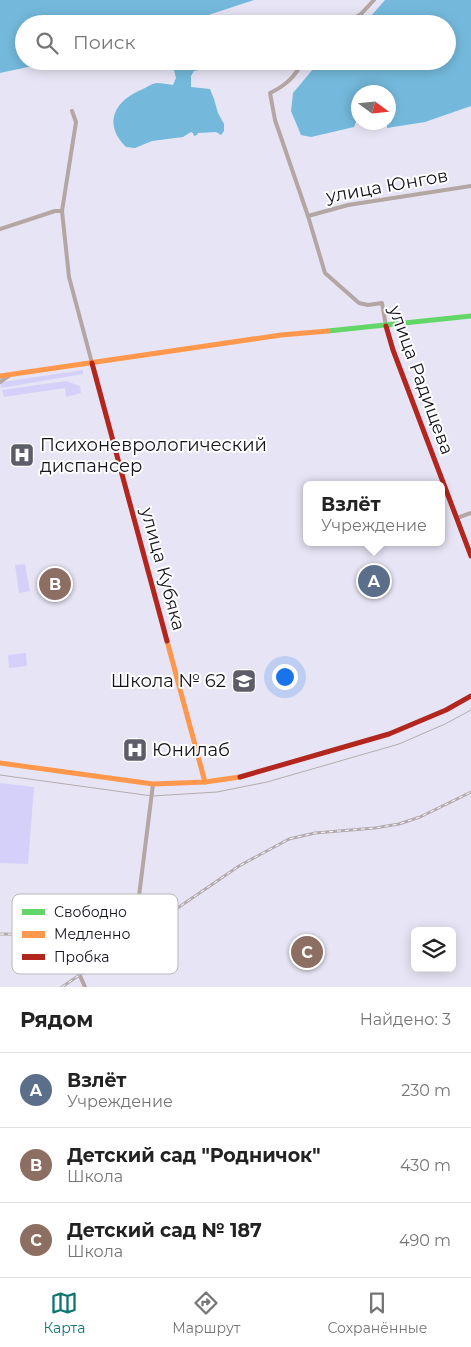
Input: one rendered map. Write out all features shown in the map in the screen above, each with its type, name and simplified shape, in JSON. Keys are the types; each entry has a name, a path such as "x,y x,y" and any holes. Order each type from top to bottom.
{"main road":[{"path":"0,376 281,335 471,316"},
{"name":"улица Радищева","path":"386,326 393,350 443,481"},
{"name":"улица Кубяка","path":"92,364 205,782"},
{"name":"улица Радищева","path":"445,486 471,556"},
{"path":"0,763 153,784 205,782 243,776 389,734 446,710 471,696"}],"street":[{"path":"359,15 374,0"},
{"path":"298,70 288,82 270,93 275,120 308,216"},
{"path":"72,110 76,122 62,211 69,276 92,364"},
{"name":"улица Юнгов","path":"308,216 348,205 471,186"},
{"path":"0,229 55,211 62,211"},
{"name":"улица Радищева","path":"308,216 325,273 359,303 368,306 382,303 386,326"},
{"path":"0,382 11,375"},
{"path":"457,518 471,513"},
{"path":"139,894 153,784"},
{"path":"79,974 85,987"}],"shaded area":[{"path":"83,370 83,374 1,388 0,383 3,382"},
{"path":"66,381 80,386 81,393 66,397 65,388 4,397 2,390"},
{"path":"25,564 30,591 19,593 15,565"},
{"path":"26,653 27,666 9,668 8,655"},
{"path":"0,783 34,787 28,864 0,863"}],"water":[{"path":"0,0 254,0 208,15 15,15 15,70 0,73"},
{"path":"385,0 471,0 471,106 425,122 396,127 396,85 351,85 351,128 311,137 301,135 291,111 293,93 312,70 456,70 456,15 372,15"},
{"path":"174,70 199,70 194,71 191,76 191,87 210,89 224,124 224,131 221,135 216,132 198,133 194,136 191,132 183,137 152,141 135,148 126,147 119,138 113,121 119,106 125,99 154,84 173,85 176,78"}],"tram line":[{"path":"0,775 152,796 217,792 267,782 399,744 445,724 471,710"}],"railway":[{"path":"178,908 239,866 289,839 315,833 399,824 420,817 471,792"},
{"path":"0,934 12,934"},
{"path":"62,987 81,974"}],"traffic: fast":[{"path":"328,331 471,316"}],"traffic: slow":[{"path":"0,376 281,335 328,331"},
{"path":"167,641 205,782"},
{"path":"0,763 153,784 205,782 240,777"}],"traffic: jam":[{"path":"386,326 393,350 443,481"},
{"path":"92,363 167,641"},
{"path":"445,487 471,556"},
{"path":"240,777 389,734 446,710 471,696"}],"place":[{"name":"Психоневрологический диспансер","path":"22,455"},
{"name":"Взлёт","path":"374,581"},
{"name":"Детский сад \"Родничок\"","path":"55,584"},
{"name":"Школа № 62","path":"244,681"},
{"name":"Юнилаб","path":"135,750"},
{"name":"Детский сад № 187","path":"307,952"}]}
